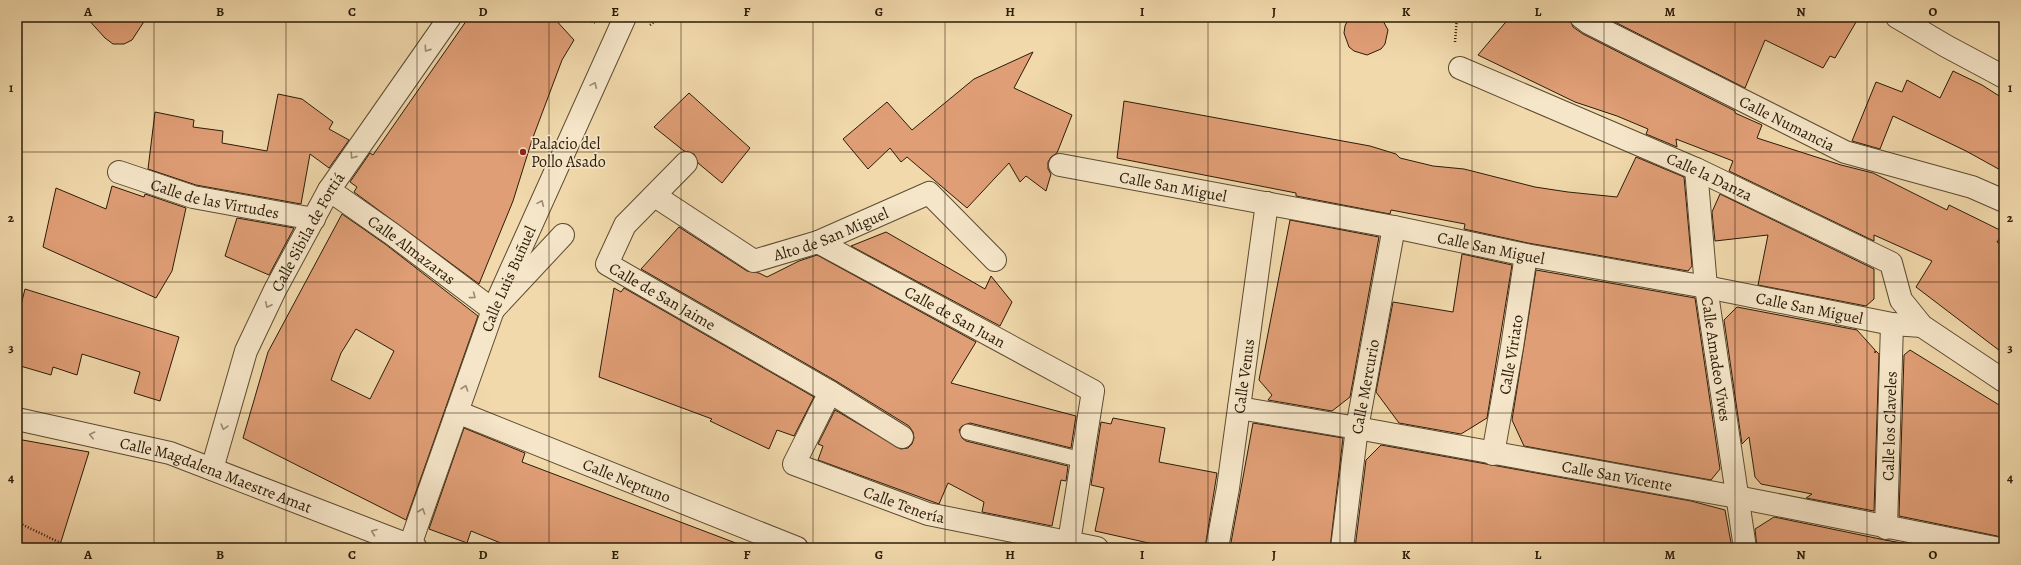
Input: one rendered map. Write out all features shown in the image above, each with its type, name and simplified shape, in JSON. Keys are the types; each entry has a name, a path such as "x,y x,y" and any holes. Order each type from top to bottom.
{"street":[{"name":"Calle Sibila de Fortiá","path":"212,469 246,351 275,290 329,190 450,17"},
{"name":"Calle Luis Buñuel","path":"412,547 493,310 625,17"},
{"name":"Calle Numancia","path":"1581,17 1589,23 1845,152 1972,187 2004,201"},
{"path":"1897,17 1946,46 2004,77"},
{"name":"Calle la Danza","path":"1460,68 1696,169 1891,263 1901,300 1922,326"},
{"name":"Calle de San Jaime","path":"686,163 625,225 607,264 830,392"},
{"name":"Calle San Miguel","path":"1060,165 1394,227 1526,255 1706,287 1892,324 1922,326"},
{"name":"Calle Amadeo Vives","path":"1696,169 1706,287 1745,548"},
{"name":"Calle de las Virtudes","path":"119,172 193,197 314,219"},
{"name":"Calle Almazaras","path":"329,190 392,234 493,310"},
{"name":"Alto de San Miguel","path":"655,196 754,261 818,242 929,193 995,260"},
{"name":"Calle Venus","path":"1217,548 1228,488 1267,203"},
{"name":"Calle Mercurio","path":"1342,548 1357,428 1394,227"},
{"path":"493,310 563,235"},
{"name":"Calle de San Juan","path":"818,242 1094,391 1082,460"},
{"name":"Calle Viriato","path":"1493,454 1512,347 1526,255"},
{"name":"Calle los Claveles","path":"1886,528 1892,324"},
{"path":"1922,326 2004,382"},
{"path":"830,392 902,437"},
{"name":"Calle Tenería","path":"830,392 794,464 928,514 1097,548"},
{"name":"Calle San Vicente","path":"1239,408 1737,497 1886,528 1995,548"},
{"name":"Calle Neptuno","path":"457,412 797,548"},
{"name":"Calle Magdalena Maestre Amat","path":"17,419 170,453 412,547"},
{"path":"1069,542 1082,460"}],"lane":[{"path":"968,432 1082,460"}],"path":[{"path":"17,522 71,548"}],"building":[{"path":"86,17 147,17 132,40 124,44 113,44 105,38"},
{"path":"469,17 553,17 574,40 562,60 532,140 513,201 479,284 354,192 357,187 350,182 370,153 373,155"},
{"path":"1349,17 1381,17 1388,30 1385,44 1381,49 1367,55 1354,51 1349,47 1344,33"},
{"path":"1510,17 1569,17 1573,27 1583,34 1735,111 1735,113 1762,125 1757,138 1841,165 1873,173 1947,210 1949,205 2004,232 1997,242 2004,246 2004,354 1916,287 1932,261 1874,235 1874,241 1729,171 1733,161 1676,139 1677,147 1646,134 1648,129 1617,116 1575,102 1478,55"},
{"path":"1605,17 1859,17 1835,58 1830,56 1823,68 1765,40 1745,88"},
{"path":"1033,52 1014,88 1072,115 1057,153 1051,157 1048,162 1048,169 1051,174 1046,191 1026,176 1020,182 1009,163 967,208 907,157 901,162 890,148 868,169 843,139 887,102 912,130 974,79"},
{"path":"1953,71 1982,85 2004,99 2004,172 1966,151 1893,116 1880,149 1852,141 1876,82 1902,92 1907,80 1940,98"},
{"path":"689,93 750,148 722,183 698,163 694,154 684,151 654,127"},
{"path":"278,94 302,99 333,122 329,129 349,140 329,168 310,154 301,204 196,185 148,169 155,112 194,120 193,127 223,131 222,143 267,151"},
{"path":"1124,101 1370,146 1396,154 1400,158 1433,166 1464,169 1535,187 1568,192 1617,197 1636,157 1684,177 1692,266 1688,271 1528,243 1464,229 1465,224 1391,210 1390,214 1296,196 1296,193 1117,158"},
{"path":"112,186 144,197 145,194 186,208 172,271 156,298 43,247 56,188 106,209"},
{"path":"1720,194 1874,269 1874,299 1866,306 1758,285 1768,235 1715,241 1712,212"},
{"path":"342,214 385,244 478,316 406,520 243,438 268,352","holes":["356,329 394,351 370,399 331,380 341,353"]},
{"path":"237,218 294,228 269,275 225,256"},
{"path":"1290,220 1379,237 1350,397 1332,411 1268,400 1272,395 1259,380"},
{"path":"679,227 747,271 759,273 767,277 799,261 817,255 976,342 951,383 1076,416 1071,448 970,423 962,426 959,430 962,438 966,441 1068,466 1066,481 1061,480 1052,526 982,512 984,502 948,483 939,504 818,460 823,446 818,444 835,410 901,449 908,448 912,444 914,438 913,432 909,426 836,381 641,269"},
{"path":"886,232 985,289 991,276 1012,302 1000,326 851,246"},
{"path":"1462,254 1512,265 1487,418 1461,434 1399,423 1376,392 1393,302 1453,312"},
{"path":"1536,270 1695,298 1720,469 1711,480 1524,446 1512,420"},
{"path":"614,288 621,292 624,288 814,397 794,436 777,430 769,449 710,421 712,419 599,377"},
{"path":"25,289 179,337 160,401 134,393 140,372 82,354 77,375 53,367 51,375 17,365 17,321"},
{"path":"1737,307 1857,330 1875,350 1875,353 1876,351 1879,354 1874,511 1806,498 1812,494 1761,484 1755,477 1749,437 1742,444 1724,320"},
{"path":"1910,350 2004,408 2004,540 1997,536 1899,516 1904,355"},
{"path":"1113,418 1165,428 1159,462 1217,473 1205,548 1171,548 1095,531 1104,488 1091,485 1101,422 1111,424"},
{"path":"1253,423 1343,438 1330,548 1230,548"},
{"path":"464,428 525,453 522,462 741,545 740,548 513,548 471,531 467,543 429,529"},
{"path":"17,439 89,452 59,548 17,548"},
{"path":"1381,445 1691,501 1725,510 1732,548 1355,548 1366,460"},
{"path":"1774,517 1931,548 1757,548 1755,529"}],"place":[{"name":"Palacio del Pollo Asado","path":"523,152"}]}
